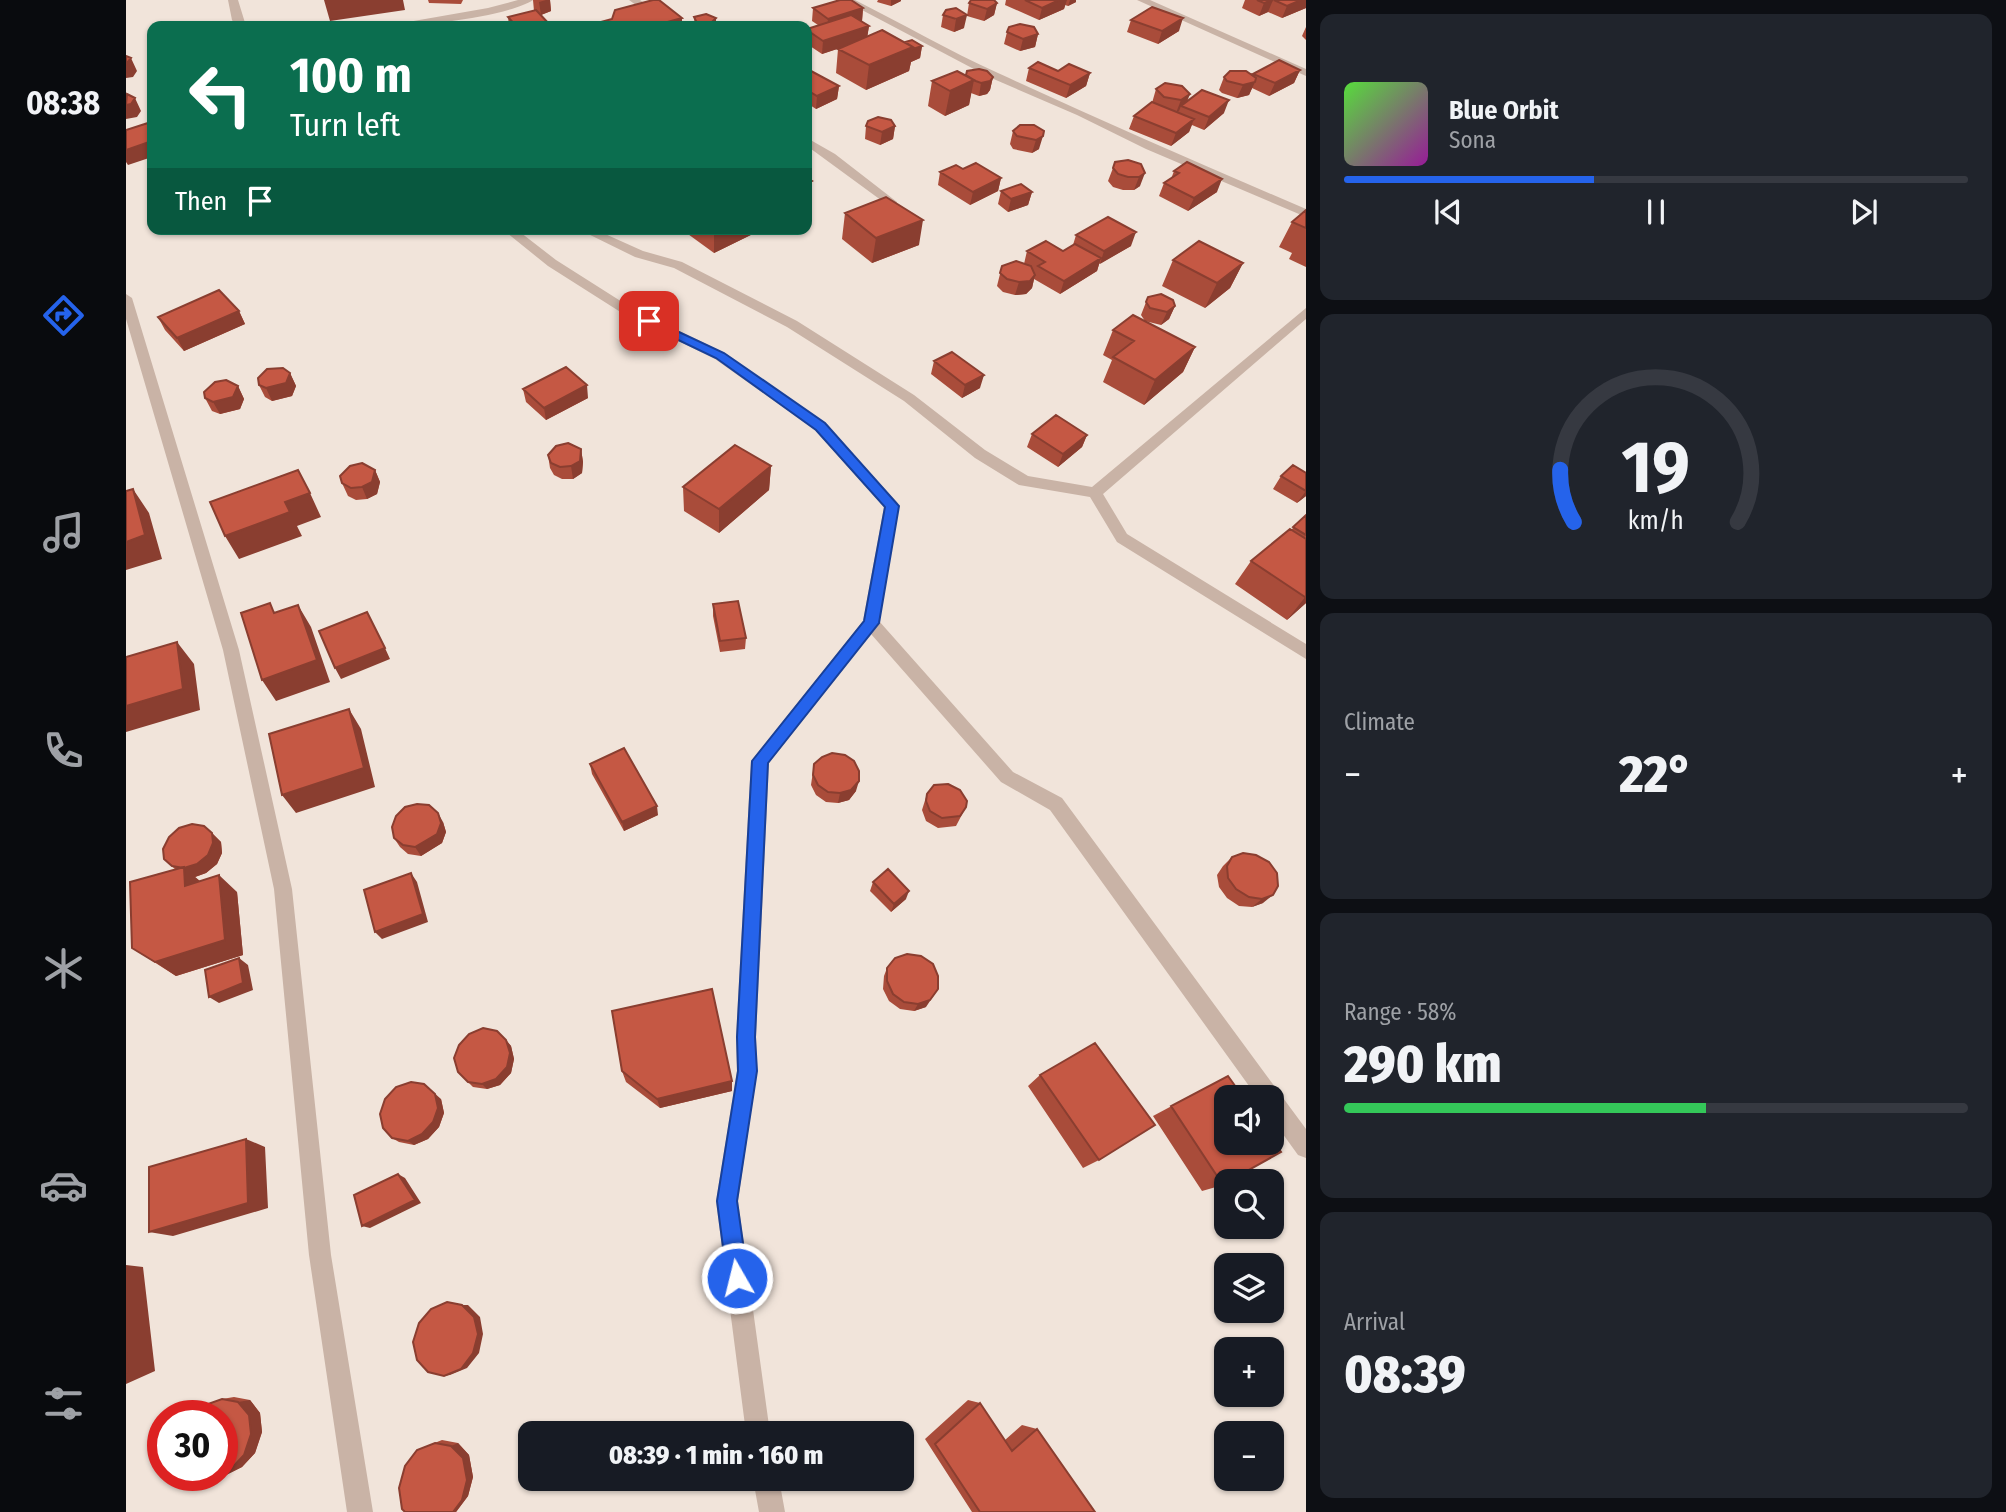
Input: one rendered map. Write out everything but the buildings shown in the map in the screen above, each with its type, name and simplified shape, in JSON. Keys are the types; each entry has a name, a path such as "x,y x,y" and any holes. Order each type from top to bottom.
{"street":[{"path":"233,0 238,21"},
{"path":"423,21 489,11 528,0"},
{"path":"634,0 664,21"},
{"path":"848,0 993,75 1081,113 1150,147 1306,213"},
{"path":"1142,0 1306,73"},
{"path":"812,144 893,204"},
{"path":"516,235 552,263 626,310 720,356 820,426 892,506 871,623 760,761 747,1071 727,1201 756,1421"},
{"path":"597,235 639,254 678,265 792,324 909,398 980,454 1024,481 1095,493 1122,538 1306,652"},
{"path":"618,235 639,254"},
{"path":"126,298 231,650 283,889 320,1255 360,1512"},
{"path":"1095,493 1306,312"},
{"path":"871,623 1007,777 1056,804 1261,1085"},
{"path":"1284,1117 1306,1147"},
{"path":"768,1491 772,1512"}],"route":[{"path":"649,321 720,356 820,426 892,506 871,623 760,761 753,867 747,1071 727,1201 737,1278"}]}
